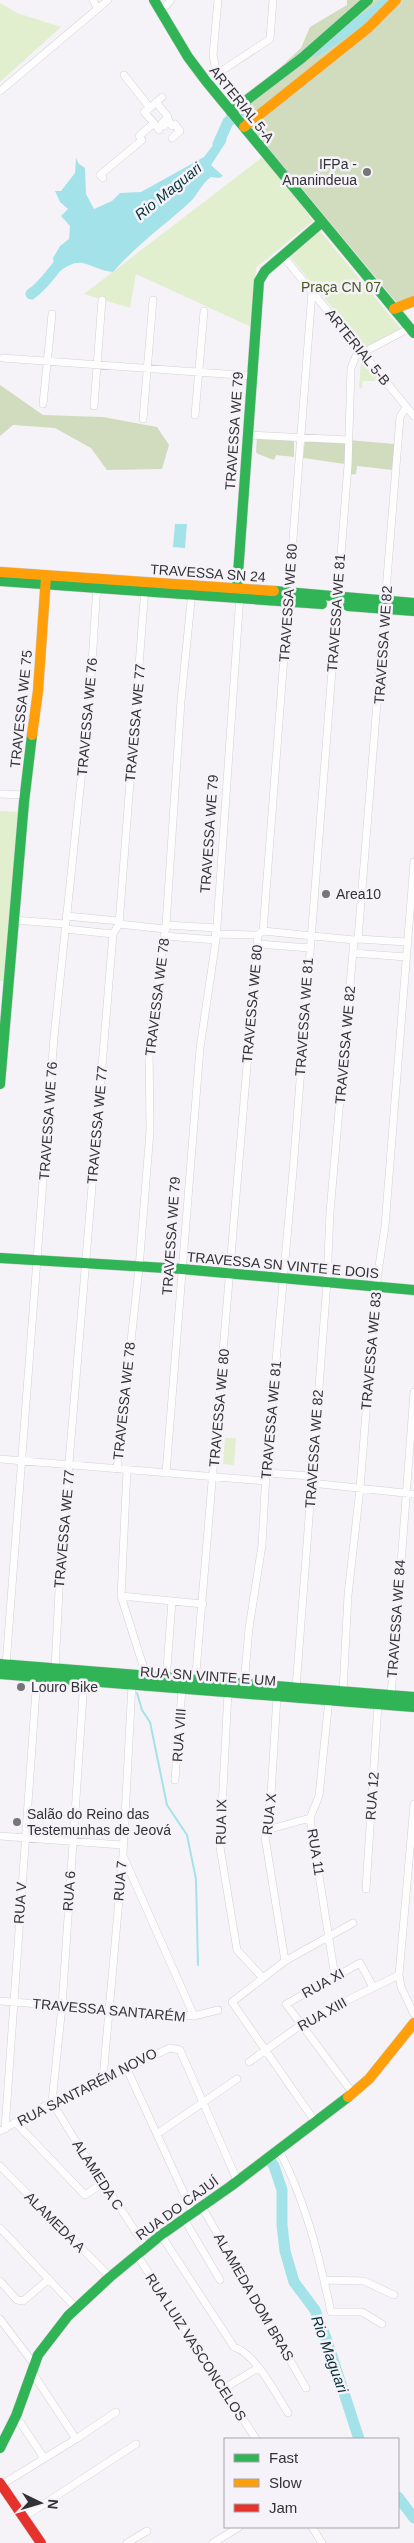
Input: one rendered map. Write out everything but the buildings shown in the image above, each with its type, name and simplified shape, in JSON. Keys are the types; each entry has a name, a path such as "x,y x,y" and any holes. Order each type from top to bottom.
{"main road":[{"name":"ARTERIAL 5-A","path":"154,0 188,57 206,82 321,223 413,329"},
{"path":"231,112 331,34 368,0"},
{"path":"241,124 368,28 396,0"},
{"name":"TRAVESSA WE 79","path":"239,593 259,282 265,271 321,223"},
{"path":"394,309 414,301"},
{"name":"TRAVESSA SN 24","path":"0,572 46,580"},
{"name":"TRAVESSA SN 24","path":"0,581 46,580 96,583 386,605 414,603"},
{"name":"TRAVESSA WE 75","path":"0,1084 4,989 14,920 24,795 38,691 46,580"},
{"name":"TRAVESSA SN 24","path":"386,605 414,612"},
{"name":"TRAVESSA SN VINTE E DOIS","path":"0,1258 139,1268 182,1269 414,1290"},
{"name":"RUA SN VINTE E UM","path":"2,1668 55,1669 146,1675 182,1689 195,1685"},
{"name":"RUA SN VINTE E UM","path":"2,1668 37,1676 132,1684 166,1682 277,1696 414,1707"},
{"name":"RUA SN VINTE E UM","path":"222,1689 244,1685 343,1691 414,1698"},
{"path":"414,1702 414,1707"},
{"name":"RUA DO CAJUÍ","path":"0,2448 16,2416 33,2368 47,2341 76,2308 161,2234 198,2210 316,2123 368,2079 414,2023"},
{"path":"1,2484 24,2517 37,2542"}],"street":[{"path":"93,0 98,9"},
{"path":"0,91 108,0"},
{"path":"161,11 171,0"},
{"path":"217,75 213,55 218,0"},
{"path":"206,82 270,39 273,0"},
{"path":"124,75 150,108"},
{"path":"159,130 144,112 160,100 162,110 168,117 162,123 164,126 169,121 172,126 175,124 180,131 172,138"},
{"path":"103,178 100,175 111,161 142,140 139,136 162,110"},
{"name":"ARTERIAL 5-B","path":"282,255 414,416"},
{"name":"TRAVESSA WE 80","path":"195,1685 257,944 260,933 289,597 312,291"},
{"path":"94,406 102,300"},
{"path":"143,418 153,300"},
{"path":"195,415 204,310"},
{"path":"43,404 52,314"},
{"path":"362,353 413,329"},
{"name":"TRAVESSA WE 81","path":"244,1685 249,1628 262,1544 337,602 352,363 356,356 362,353"},
{"path":"4,358 252,376"},
{"name":"TRAVESSA WE 82","path":"296,1688 327,1282 330,1212 386,605 400,418 406,407"},
{"path":"248,435 348,440"},
{"name":"TRAVESSA WE 76","path":"2,1668 22,1461 65,923 78,808 96,583"},
{"name":"TRAVESSA WE 77","path":"55,1669 60,1571 113,934 119,922 145,587"},
{"name":"TRAVESSA WE 78","path":"117,1469 139,1268 149,1151 150,1044 166,930 181,701 192,590"},
{"name":"TRAVESSA WE 79","path":"166,1473 200,1048 216,934 239,593"},
{"path":"0,794 24,795"},
{"name":"TRAVESSA WE 83","path":"343,1691 348,1595 360,1488 376,1286 385,1226 406,956 409,946 414,862"},
{"path":"14,920 65,923 119,922 166,930 216,934 311,935 409,946"},
{"path":"65,923 113,934"},
{"path":"166,930 216,934"},
{"path":"257,944 310,948"},
{"path":"353,953 406,956"},
{"name":"TRAVESSA WE 84","path":"391,1696 414,1392"},
{"path":"0,1460 70,1464 213,1478 266,1477 311,1480 414,1494"},
{"name":"TRAVESSA WE 78","path":"126,1470 122,1596 146,1675"},
{"path":"122,1596 203,1604"},
{"path":"166,1682 172,1601"},
{"name":"RUA V","path":"2,2130 14,2002 24,1837 37,1676"},
{"name":"RUA 6","path":"52,2102 62,2006 84,1680"},
{"name":"RUA 7","path":"103,2078 123,1855 122,1845 132,1684"},
{"name":"RUA VIII","path":"175,1780 182,1689"},
{"name":"RUA IX","path":"222,1689 219,1838 224,1882 237,1950 262,1977"},
{"name":"RUA X","path":"277,1696 266,1845 285,1961"},
{"name":"RUA 11","path":"329,1699 319,1796 310,1818 336,1977"},
{"name":"RUA 12","path":"366,1888 378,1704"},
{"path":"414,1804 399,1975 400,1987 414,2014"},
{"path":"267,1830 310,1818"},
{"path":"0,1836 122,1845"},
{"path":"123,1855 194,2016"},
{"path":"316,2123 234,2006 233,2001 285,1961 330,1934 354,1923"},
{"name":"RUA XI","path":"300,2024 286,2004 360,1963 373,1987"},
{"name":"RUA XIII","path":"249,2062 266,2052 300,2024 399,1975"},
{"name":"TRAVESSA SANTARÉM","path":"0,2001 194,2016 218,2010"},
{"path":"300,2024 352,2092"},
{"name":"RUA SANTARÉM NOVO","path":"2,2130 52,2102 165,2048 180,2050 204,2103"},
{"name":"ALAMEDA DOM BRAS","path":"126,2067 157,2134 198,2210 306,2388"},
{"path":"157,2134 237,2079"},
{"name":"ALAMEDA C","path":"52,2102 146,2247"},
{"path":"204,2103 237,2180"},
{"path":"16,2123 86,2195 103,2183"},
{"path":"279,2150 305,2208 331,2312 362,2312 382,2324"},
{"name":"ALAMEDA A","path":"0,2166 110,2277"},
{"path":"184,2219 220,2280"},
{"path":"0,2228 76,2308"},
{"path":"161,2234 234,2346 240,2349 258,2368 288,2413"},
{"name":"RUA LUIZ VASCONCELOS","path":"137,2255 255,2438"},
{"path":"0,2281 17,2300 23,2302 49,2279"},
{"path":"324,2280 364,2281 394,2295"},
{"path":"0,2319 33,2368 76,2440"},
{"path":"223,2389 258,2368"},
{"path":"1,2484 76,2440 116,2412"},
{"path":"16,2416 44,2458"},
{"path":"24,2517 136,2444"},
{"path":"213,2543 237,2528"},
{"path":"313,2528 322,2543"},
{"path":"127,2543 147,2531"}],"green space":[{"path":"347,0 414,0 414,296 397,303 236,109 301,48 310,27 347,5"},
{"path":"0,3 17,13 61,27 0,82"},
{"path":"265,155 313,221 256,268 251,327 136,274 130,308 84,294"},
{"name":"Praça CN 07","path":"320,231 401,329 366,348 290,257"},
{"path":"364,360 377,375 375,381 363,381 362,388 359,388 361,361"},
{"path":"0,385 43,415 103,417 157,427 169,445 162,469 107,470 91,448 55,428 13,425 0,436"},
{"path":"257,437 294,439 294,457 276,455 274,460 258,454 256,452"},
{"path":"305,440 345,442 345,464 303,458"},
{"path":"348,440 395,444 393,470 357,466 356,474 348,475"},
{"path":"0,811 18,812 5,981 0,981"},
{"path":"225,1438 236,1438 234,1465 223,1464"}],"water":[{"path":"224,131 227,135 226,142 211,165 223,176 219,178 211,177 207,180 189,203 141,244 113,272 79,263 65,267 56,274 53,258 60,246 69,239 70,226 61,216 68,209 60,202 55,191 61,191 75,173 76,158 79,164 85,168 86,194 94,209 112,201 120,193 141,192 204,157"},
{"path":"175,524 187,524 185,548 173,547"}],"waterway":[{"name":"Rio Maguari","path":"316,51 376,11 388,0"},
{"name":"Rio Maguari","path":"218,144 228,122 243,109"},
{"name":"Rio Maguari","path":"31,294 65,258"},
{"path":"137,1693 142,1710 150,1722 167,1805 187,1835 196,1879 198,1965"},
{"name":"Rio Maguari","path":"268,2158 274,2166 282,2190 282,2225 285,2251 294,2282 315,2310 359,2438"},
{"name":"Rio Maguari","path":"399,2498 414,2518"}],"traffic: fast":[{"path":"154,0 188,57 206,81 414,333"},
{"path":"231,112 302,58 368,0"},
{"path":"237,588 259,281 265,271 321,223"},
{"path":"0,581 322,604"},
{"path":"274,591 414,603"},
{"path":"348,606 414,611"},
{"path":"0,1084 24,802 32,735"},
{"path":"0,1258 182,1269 414,1290"},
{"path":"0,1664 414,1697"},
{"path":"0,1674 414,1707"},
{"path":"0,2448 16,2416 38,2355 68,2316 110,2277 161,2235 231,2186 348,2097"}],"traffic: slow":[{"path":"244,127 368,28 396,0"},
{"path":"394,309 414,301"},
{"path":"0,572 274,591"},
{"path":"32,735 38,691 46,577"},
{"path":"348,2097 369,2079 414,2023"}],"traffic: jam":[{"path":"0,2483 41,2543"}],"place":[{"name":"IFPa - Ananindeua","path":"367,172"},
{"name":"Area10","path":"326,894"},
{"name":"Louro Bike","path":"21,1687"},
{"name":"Salão do Reino das Testemunhas de Jeová","path":"17,1822"}]}
